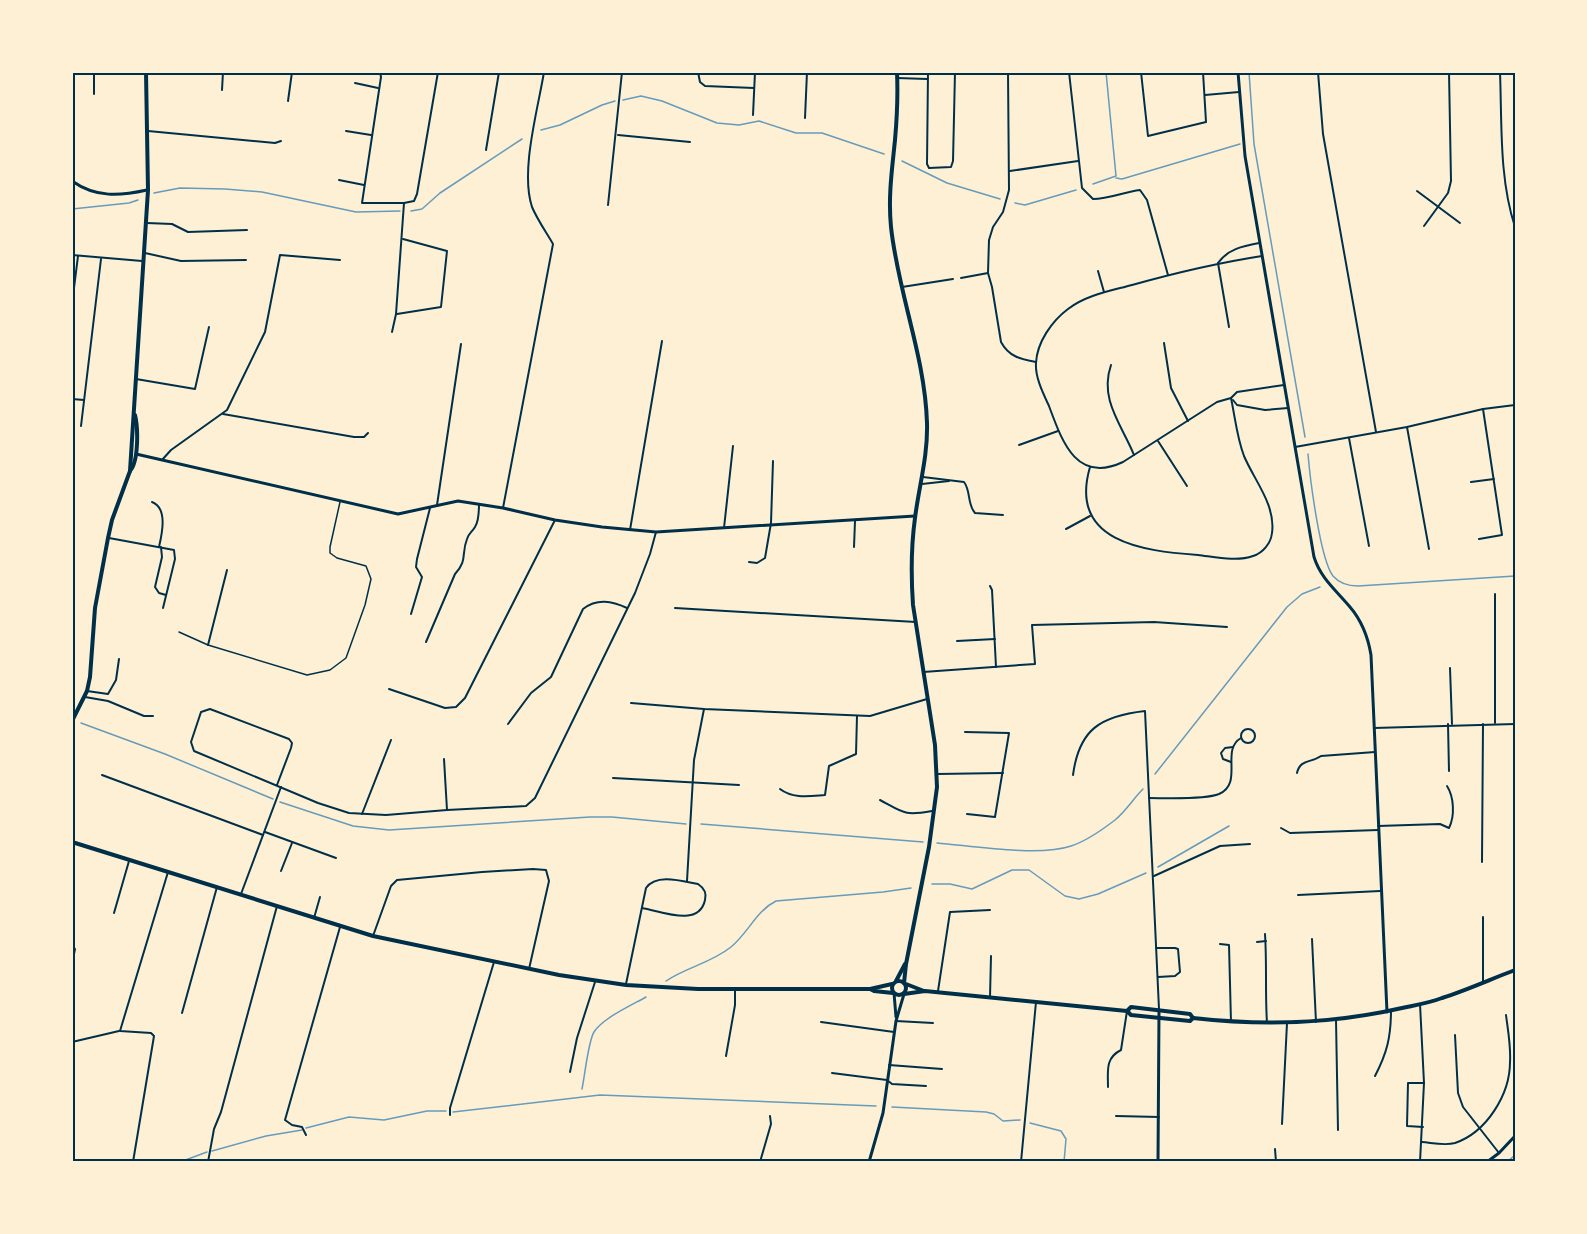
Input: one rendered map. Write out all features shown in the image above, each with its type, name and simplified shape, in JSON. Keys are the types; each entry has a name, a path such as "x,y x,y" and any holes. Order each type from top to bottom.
{"main road":[{"path":"72,721 85,697 90,677 94,608 112,519 133,468 142,261 148,190 146,72"},
{"path":"897,74 895,142 889,200 902,287 923,375 926,398 928,428 922,484 915,516 912,584 915,622 935,745 937,774 935,811 906,964 904,994"},
{"path":"72,842 373,936 596,982 735,990 870,989 895,982 925,991"},
{"path":"893,993 892,987 906,964"},
{"path":"870,989 874,992 893,993 900,996 925,991 990,997 1127,1011 1131,1015 1190,1021 1193,1018 1231,1022 1287,1023 1336,1020 1420,1004 1515,970"},
{"path":"1127,1011 1131,1007 1190,1014 1193,1018"}],"street":[{"path":"94,72 94,94"},
{"path":"222,90 223,72"},
{"path":"288,101 292,72"},
{"path":"380,72 362,202 404,203 414,201 438,72"},
{"path":"486,150 499,72"},
{"path":"503,508 553,244 532,207 528,182 533,135 544,72"},
{"path":"608,205 622,72"},
{"path":"698,72 700,82 705,86 754,88"},
{"path":"753,115 755,72"},
{"path":"805,118 807,72"},
{"path":"897,74 928,73 927,164 929,168 948,168 951,167 953,161 955,72"},
{"path":"1008,72 1009,190 1003,212 993,227 989,240 988,273 993,287 1002,342 1006,350 1015,357 1036,362"},
{"path":"1069,72 1082,188 1093,199 1104,199 1140,190 1147,200 1168,275"},
{"path":"1141,72 1148,136 1206,122 1203,72"},
{"path":"1238,72 1244,146 1259,243 1317,567 1325,580 1355,613 1367,636 1371,655 1380,891 1389,1011 1389,1043 1376,1077"},
{"path":"1318,72 1323,135 1376,432"},
{"path":"1424,226 1448,193 1451,181 1449,72"},
{"path":"1500,72 1506,179 1510,211 1515,227"},
{"path":"897,74 928,79"},
{"path":"355,83 378,88"},
{"path":"1205,95 1239,92"},
{"path":"148,131 275,143 281,141"},
{"path":"346,131 371,135"},
{"path":"617,135 690,142"},
{"path":"1010,171 1078,161"},
{"path":"339,180 364,185"},
{"path":"72,181 93,193 107,195 122,195 148,190"},
{"path":"1417,191 1460,223"},
{"path":"392,332 396,314 403,239 404,203"},
{"path":"146,223 172,224 188,232 247,230"},
{"path":"396,314 441,307 447,251 403,239"},
{"path":"1229,327 1218,263 1232,250 1259,243"},
{"path":"143,252 181,261 246,260"},
{"path":"72,255 142,261"},
{"path":"162,460 171,450 223,414 265,332 280,255 340,260"},
{"path":"72,304 78,256"},
{"path":"1262,256 1218,263 1168,275 1104,292 1080,301 1056,319 1041,343 1036,362 1040,383 1068,452 1090,467 1114,466 1158,441 1217,402 1231,398 1236,392 1284,385"},
{"path":"81,426 101,259"},
{"path":"1098,271 1104,292"},
{"path":"961,278 988,273"},
{"path":"902,287 953,279"},
{"path":"136,379 195,389 209,327"},
{"path":"630,530 662,341"},
{"path":"1164,343 1172,388 1188,421"},
{"path":"437,506 460,344"},
{"path":"1110,365 1107,378 1108,396 1114,417 1134,455"},
{"path":"1231,398 1237,405 1265,410 1288,408"},
{"path":"1090,467 1085,489 1086,504 1090,516 1113,538 1133,545 1178,553 1244,558 1258,554 1269,543 1273,525 1265,497 1242,450 1231,398"},
{"path":"72,399 84,400"},
{"path":"1295,447 1407,427 1483,409 1515,405"},
{"path":"1479,539 1502,535 1483,409"},
{"path":"223,414 354,437 364,437 368,433"},
{"path":"1407,427 1429,549"},
{"path":"1018,445 1058,431"},
{"path":"1349,438 1369,546"},
{"path":"1158,441 1187,486"},
{"path":"724,528 734,446"},
{"path":"134,453 398,514 458,501 555,520 656,532 915,516"},
{"path":"749,562 757,563 765,558 771,523 773,461"},
{"path":"923,477 961,481 966,484 972,510 975,513 1003,515"},
{"path":"1471,482 1494,479"},
{"path":"922,484 952,481"},
{"path":"152,502 157,504 162,518 163,533 160,547 162,557 155,587 166,595"},
{"path":"426,642 454,574 461,567 465,542 476,526 479,504"},
{"path":"411,614 422,577 416,567 430,507"},
{"path":"1066,529 1090,516"},
{"path":"389,689 446,708 456,707 465,698 555,520"},
{"path":"854,547 855,521"},
{"path":"241,895 264,833 279,786 291,748 292,743 289,739 210,709 201,712 191,742 194,751 279,786 349,813 386,815 526,806 535,798 627,608 650,554 656,532"},
{"path":"108,538 171,548 176,554 163,608"},
{"path":"208,645 227,570"},
{"path":"990,586 996,667"},
{"path":"1495,594 1495,724"},
{"path":"508,724 531,693 551,677 583,609 589,604 606,601 627,608"},
{"path":"675,608 915,622"},
{"path":"923,672 1035,664 1032,626 1154,622 1227,627"},
{"path":"957,641 995,639"},
{"path":"87,691 108,694 116,680 119,659"},
{"path":"1450,668 1452,724"},
{"path":"85,697 108,701 144,716 153,716"},
{"path":"631,703 704,709 870,716 927,699"},
{"path":"687,881 694,760 704,709"},
{"path":"1073,775 1082,743 1096,727 1121,714 1145,711 1159,1011 1158,1162"},
{"path":"780,789 787,795 825,795 829,766 856,754 857,716"},
{"path":"1374,728 1448,724 1515,724"},
{"path":"1448,724 1449,771"},
{"path":"1482,862 1483,724"},
{"path":"1246,729 1250,729 1255,734 1254,740 1249,743 1244,742 1241,738 1241,733 1246,729"},
{"path":"965,732 1009,733 995,817 968,814"},
{"path":"1149,798 1218,794 1226,789 1232,780 1233,747 1241,738"},
{"path":"363,814 391,740"},
{"path":"1231,762 1223,759 1221,753 1225,748 1233,747"},
{"path":"1298,773 1302,762 1314,761 1321,756 1375,753"},
{"path":"444,759 447,810"},
{"path":"937,774 1003,773"},
{"path":"102,775 336,858"},
{"path":"613,778 739,785"},
{"path":"1281,828 1290,833 1440,824 1449,828 1452,821 1452,793 1447,786"},
{"path":"880,800 904,814 935,811"},
{"path":"281,871 292,843"},
{"path":"1153,876 1220,846 1250,844"},
{"path":"114,913 129,858"},
{"path":"373,936 392,886 397,880 482,872 546,870 549,881 528,969"},
{"path":"120,1031 168,872"},
{"path":"626,985 646,888 650,882 657,879 687,881 698,884 703,888 706,896 697,914 689,916 642,908"},
{"path":"182,1013 217,887"},
{"path":"1298,895 1380,891"},
{"path":"314,918 320,897"},
{"path":"208,1162 214,1129 221,1112 277,906"},
{"path":"938,992 950,912 990,910"},
{"path":"1483,916 1483,983"},
{"path":"306,1135 304,1129 285,1120 286,1113 340,927"},
{"path":"1265,934 1267,1023"},
{"path":"1312,939 1316,1022"},
{"path":"1257,942 1266,941"},
{"path":"1220,944 1229,945 1231,1022"},
{"path":"72,946 75,949 72,964"},
{"path":"1156,948 1175,948 1179,953 1178,975 1158,977"},
{"path":"990,997 991,956"},
{"path":"450,1116 450,1108 494,962"},
{"path":"570,1072 577,1038 596,982"},
{"path":"726,1056 735,1005 735,990"},
{"path":"893,993 896,1019"},
{"path":"869,1162 883,1113 896,1019 904,994"},
{"path":"1022,1162 1036,1002"},
{"path":"1420,1004 1425,1083 1420,1162"},
{"path":"1108,1087 1107,1066 1112,1056 1120,1050 1127,1011"},
{"path":"1422,1142 1453,1143 1479,1128 1491,1115 1506,1087 1510,1064 1506,1015"},
{"path":"896,1019 933,1023"},
{"path":"1336,1020 1338,1130"},
{"path":"821,1022 894,1032"},
{"path":"1282,1124 1287,1023"},
{"path":"72,1041 120,1031 151,1033 154,1036 133,1162"},
{"path":"1455,1035 1458,1093 1463,1107 1499,1154"},
{"path":"889,1065 942,1069"},
{"path":"832,1073 887,1080 892,1084 926,1086"},
{"path":"1423,1127 1407,1126 1408,1083 1425,1083"},
{"path":"760,1162 771,1124 770,1116"},
{"path":"1116,1116 1159,1117"},
{"path":"1487,1162 1499,1154 1515,1136"},
{"path":"1275,1149 1276,1162"}],"lane":[{"path":"179,632 208,645 307,675 330,670 346,658 365,605 371,579 366,566 337,558 330,553 340,501"}],"waterway":[{"path":"1093,184 1116,176 1106,72"},
{"path":"1249,72 1254,144 1305,437"},
{"path":"623,100 641,96 662,101 717,123 739,125 759,121 796,133 822,133 884,154"},
{"path":"541,130 560,125 615,101"},
{"path":"411,211 422,209 440,193 522,139"},
{"path":"1116,178 1122,179 1240,144"},
{"path":"902,161 947,183 1000,199"},
{"path":"154,193 180,188 225,189 262,192 356,212 400,211"},
{"path":"1015,203 1025,205 1076,190"},
{"path":"72,209 138,200"},
{"path":"1308,454 1316,518 1324,553 1333,576 1341,583 1358,586 1515,576"},
{"path":"1155,774 1287,607 1302,594 1320,587"},
{"path":"81,723 165,754 273,799"},
{"path":"937,843 1024,851 1042,851 1071,846 1089,838 1115,820 1143,789"},
{"path":"280,802 353,826 389,830 590,817 686,824"},
{"path":"701,824 923,842"},
{"path":"1158,867 1229,826"},
{"path":"932,884 950,884 972,889 1012,870 1029,870 1065,896 1079,899 1098,894 1146,873"},
{"path":"666,981 731,947 763,910 776,901 911,888"},
{"path":"582,1089 588,1051 594,1032 611,1017 646,997"},
{"path":"453,1112 600,1095 876,1106"},
{"path":"892,1107 986,1112 994,1114 1003,1121 1020,1120"},
{"path":"306,1128 349,1117 384,1120 427,1111 446,1111"},
{"path":"1030,1123 1061,1131 1066,1139 1064,1162"},
{"path":"212,1151 266,1136 302,1130"},
{"path":"180,1162 207,1152"},
{"path":"1507,1162 1515,1155"}]}
